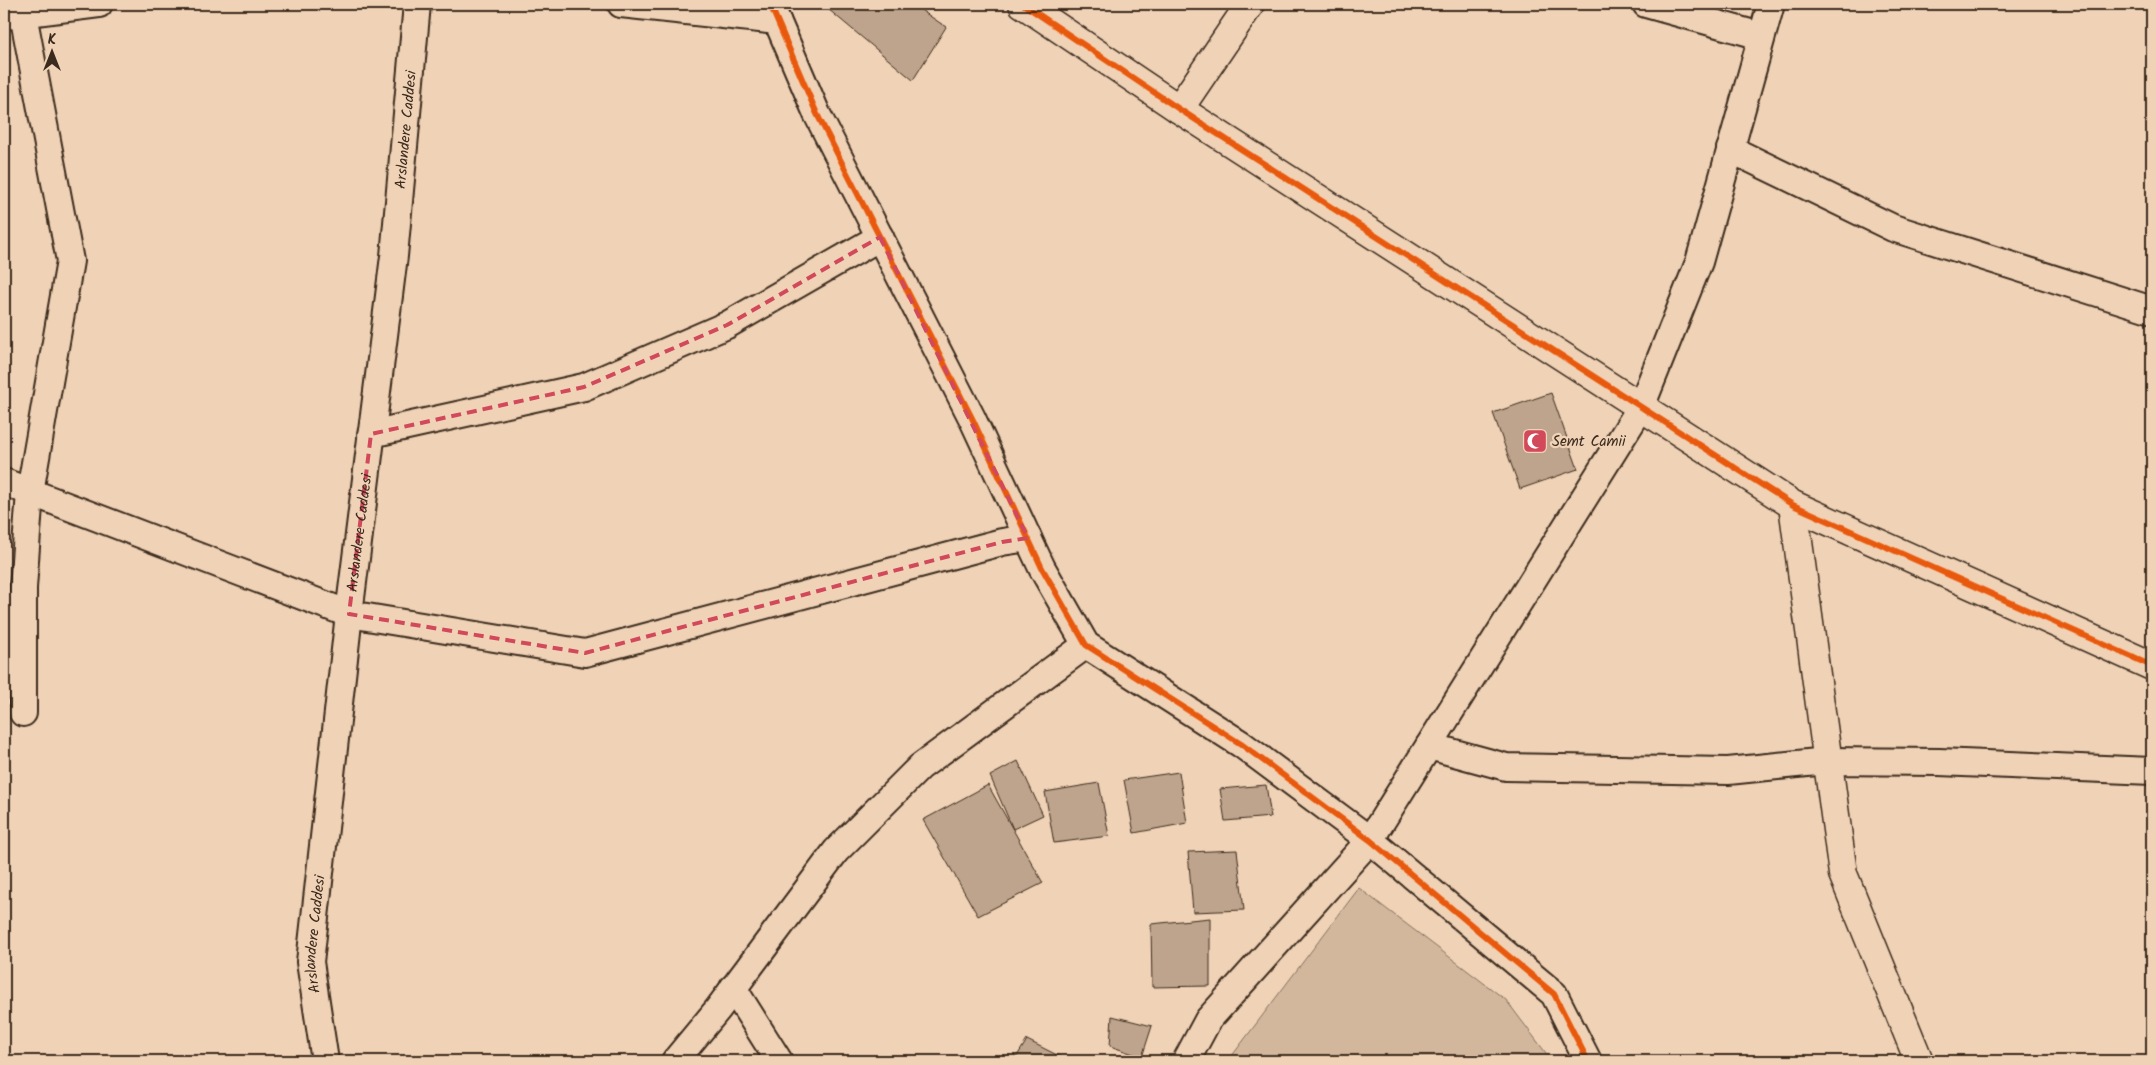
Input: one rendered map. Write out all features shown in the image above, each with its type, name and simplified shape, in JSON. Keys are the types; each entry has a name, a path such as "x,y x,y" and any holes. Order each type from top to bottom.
{"street":[{"path":"23,713 23,588 30,492 70,261 17,11 99,4"},
{"name":"Arslandere Caddesi","path":"325,1061 310,962 349,614 394,256 417,4"},
{"path":"621,4 774,12 817,114 972,418 1042,568 1086,645 1241,744 1370,840 1554,994 1588,1061"},
{"path":"1023,4 1179,109 1793,505 2152,666"},
{"path":"1179,109 1250,4"},
{"path":"1646,4 1761,36"},
{"path":"1186,1061 1208,1020 1370,840 1641,407 1699,262 1771,4"},
{"path":"1730,150 1893,228 2152,310"},
{"path":"372,434 584,387 727,326 880,237"},
{"path":"4,482 349,614 585,653 1002,542 1028,538"},
{"path":"1793,505 1843,874 1919,1061"},
{"path":"675,1061 733,988 836,851 920,767 1086,645"},
{"path":"1429,746 1506,767 1728,771 1827,761 1939,762 2152,771"},
{"path":"733,988 779,1061"}],"highlighted area":[{"path":"880,237 1028,538 1002,542 585,653 349,614 371,434 584,387 727,325"}],"shaded area":[{"path":"1359,888 1506,1000 1552,1061 1228,1061"}],"building":[{"path":"822,4 912,4 946,27 913,80"},
{"name":"Semt Camii","path":"1551,393 1578,469 1520,489 1493,413"},
{"path":"1018,761 1043,815 1013,829 990,776"},
{"path":"1179,772 1187,823 1134,833 1124,780"},
{"path":"1099,783 1109,836 1054,843 1045,792"},
{"path":"988,785 1043,883 978,916 923,820"},
{"path":"1266,785 1271,817 1225,821 1220,789"},
{"path":"1237,850 1244,910 1193,912 1188,852"},
{"path":"1210,918 1210,986 1152,987 1151,924"},
{"path":"1112,1016 1152,1026 1142,1057 1110,1046"},
{"path":"1027,1040 1069,1061 1014,1061"}],"cycle path":[{"path":"770,4 817,114 972,418 1042,568 1086,645 1241,744 1370,840 1554,994 1588,1061"},
{"path":"1023,4 1179,109 1793,505 2152,666"}],"place":[{"name":"Semt Camii","path":"1535,441"}]}
